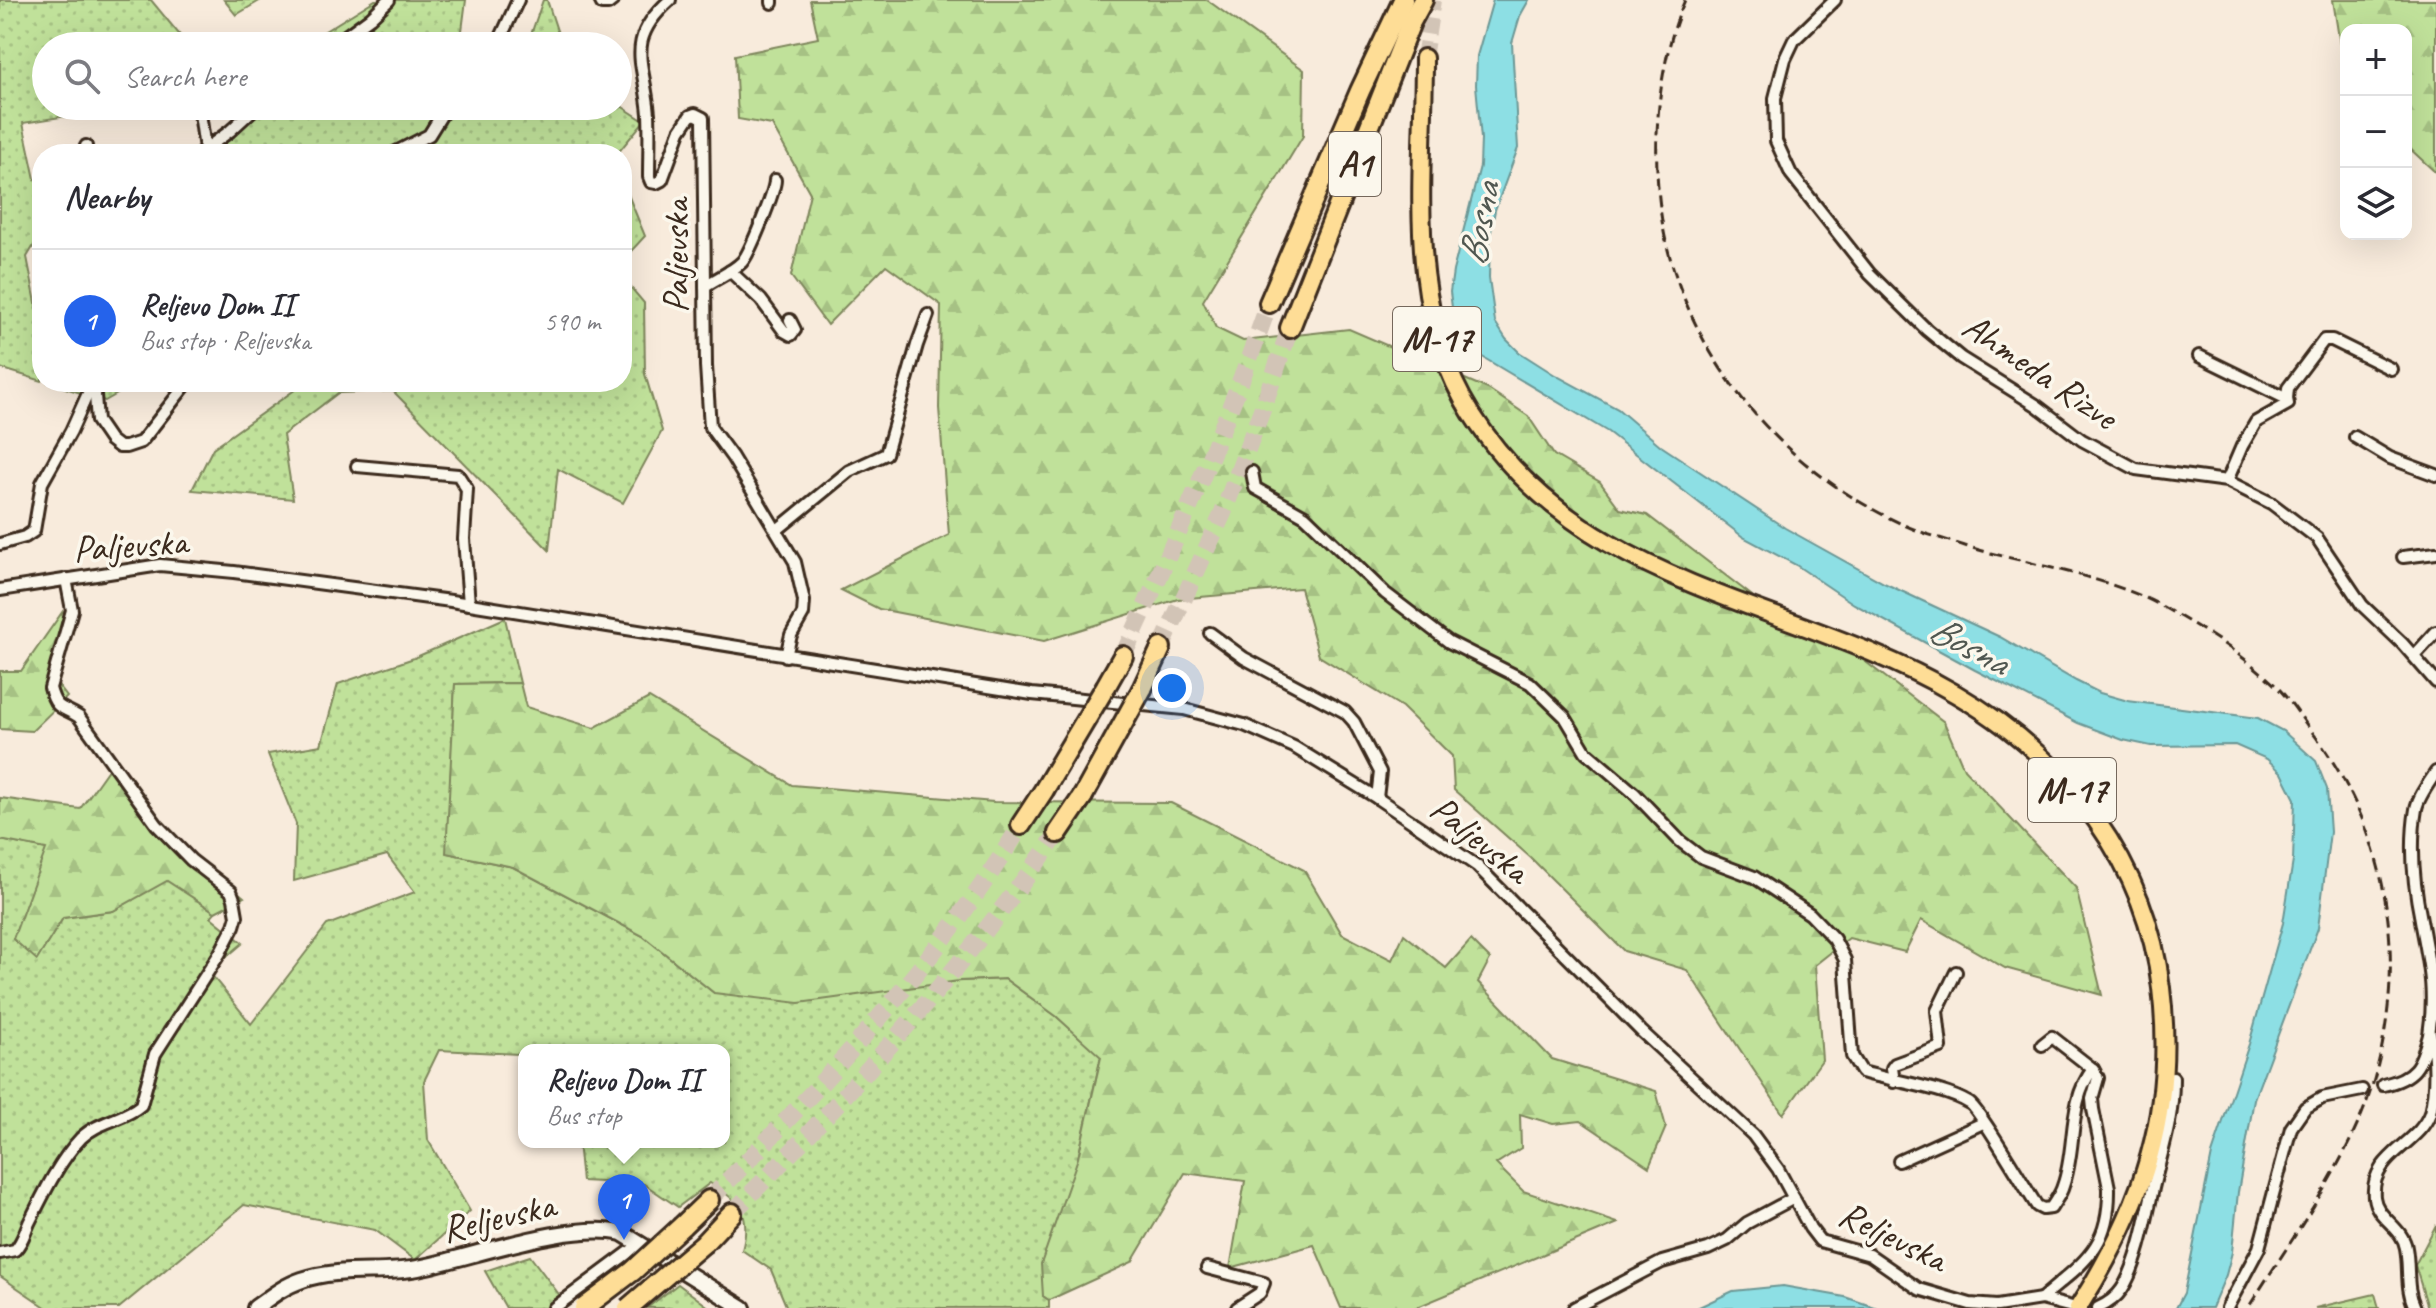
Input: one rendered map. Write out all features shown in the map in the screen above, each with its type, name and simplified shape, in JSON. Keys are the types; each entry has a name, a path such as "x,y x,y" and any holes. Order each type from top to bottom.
{"highway":[{"name":"A1","path":"1269,303 1360,91 1403,0"},
{"name":"A1","path":"1290,328 1411,22 1423,0"},
{"path":"1058,833 1083,796 1161,648"},
{"path":"1021,825 1123,656"},
{"path":"584,1308 633,1271 709,1200"},
{"path":"628,1308 704,1243 732,1213"}],"main road":[{"name":"M-17","path":"1424,58 1421,237 1433,327 1447,367 1471,412 1511,467 1558,511 1617,548 1679,579 1910,671 1983,711 2034,751 2068,784 2105,833 2126,871 2141,900 2158,957 2166,1064 2155,1133 2130,1217 2099,1275 2077,1308"},
{"name":"Reljevska","path":"255,1308 283,1288 305,1279 328,1274 415,1269 576,1232 610,1230 622,1233 743,1308"}],"street":[{"path":"351,32 389,0"},
{"path":"503,32 518,0"},
{"path":"600,0 602,4 608,4 613,0"},
{"name":"Paljevska","path":"670,0 647,26 641,46 641,76 649,114 649,177 651,182 662,180 685,121 695,114 703,118 710,427 732,457 795,562 804,601 803,614 791,635 786,656"},
{"name":"Ahmeda Rizve","path":"1835,0 1794,40 1779,75 1774,122 1776,141 1791,174 1861,263 1927,330 1961,358 2036,405 2082,440 2136,469 2227,481 2271,503 2317,538 2362,605 2436,682"},
{"path":"200,120 201,144"},
{"path":"213,144 242,120"},
{"path":"411,144 429,135 438,120"},
{"path":"705,286 746,257 772,195 775,180"},
{"path":"730,271 761,300 784,331 791,335 795,330 790,320"},
{"path":"777,530 849,471 886,454 928,315"},
{"path":"2227,481 2256,422 2288,404 2288,388 2324,340 2332,340 2391,369"},
{"path":"2199,356 2287,399"},
{"path":"0,544 34,531 42,483 89,392"},
{"path":"94,392 97,421 112,443 126,447 141,442 180,392"},
{"path":"2355,437 2390,458 2436,475"},
{"path":"357,466 447,474 462,479 467,489 464,539 469,604"},
{"path":"1252,472 1255,488 1305,516 1385,593 1449,642 1530,683 1565,717 1586,752 1634,793 1680,841 1701,857 1754,877 1810,914 1834,939 1845,960 1852,1056 1862,1072 1946,1093 1972,1104 2037,1206 2043,1209 2051,1208 2063,1188 2079,1095 2093,1069"},
{"path":"2403,557 2436,553"},
{"name":"Paljevska","path":"0,590 160,565 234,572 469,604 1032,694 1184,709 1244,725 1281,742 1377,798 1477,866 1641,1031 1753,1135 1778,1169 1794,1198"},
{"path":"0,1253 15,1250 24,1240 29,1224 69,1152 84,1135 103,1122 141,1105 155,1054 220,953 237,916 231,891 191,860 157,825 79,717 61,710 53,700 50,688 72,610 66,579"},
{"path":"2414,656 2436,632"},
{"path":"1210,633 1244,658 1345,712 1354,722 1380,772 1377,798"},
{"path":"2383,1085 2397,1082 2413,1073 2423,1057 2435,1007 2430,959 2420,920 2413,840 2416,806 2436,772"},
{"path":"1894,1082 1891,1075 1895,1064 1941,1047 1937,1011 1956,972"},
{"path":"2415,1308 2407,1285 2403,1238 2381,1213 2373,1195 2380,1168 2421,1128 2430,1113 2435,1054 2429,1031"},
{"path":"2041,1299 2086,1259 2100,1240 2108,1221 2109,1188 2092,1099 2098,1078 2093,1069 2052,1037 2042,1045"},
{"path":"2098,1308 2122,1290 2142,1235 2169,1133 2173,1078"},
{"path":"2227,1308 2259,1248 2291,1128 2305,1108 2322,1098 2362,1090"},
{"path":"1899,1161 1983,1123"},
{"path":"1574,1308 1662,1262 1708,1249 1727,1240 1747,1223 1794,1198"},
{"name":"Reljevska","path":"1794,1198 1820,1241 1870,1255 1919,1289 1970,1304 1997,1306 2041,1299 2077,1308"},
{"path":"554,1308 640,1244"},
{"path":"1207,1268 1264,1283 1260,1293 1237,1308"}],"green space":[{"path":"0,0 151,0 177,32 32,32 32,120 42,120 23,123 32,165 32,249 27,257 32,282 32,378 0,368"},
{"path":"224,0 261,0 236,15"},
{"path":"375,0 466,0 462,32 324,32"},
{"path":"543,0 547,0 557,32 532,32"},
{"path":"810,0 1207,0 1304,70 1303,136 1203,301 1216,328 1243,341 1349,329 1488,389 1528,416 1554,455 1600,482 1620,509 1647,515 1786,622 1858,656 1944,722 1964,769 2076,888 2102,995 2005,968 1921,920 1905,952 1849,938 1815,965 1822,1060 1783,1114 1687,970 1624,951 1531,858 1454,790 1452,756 1402,707 1319,656 1300,588 1178,599 1044,641 879,609 841,590 949,535 939,408 941,305 886,265 827,325 791,276 810,193 772,125 738,119 735,55 818,38"},
{"path":"2333,0 2436,0 2436,173 2412,151 2412,24 2340,24 2340,45"},
{"path":"632,113 644,121 625,144 221,144 251,120 632,120"},
{"path":"632,204 645,236 632,250"},
{"path":"632,289 644,303 645,374 662,431 623,503 558,469 549,550 394,392 632,392"},
{"path":"78,392 121,392 105,401"},
{"path":"292,392 366,392 338,393 283,435 293,499 192,490 213,448"},
{"path":"63,611 71,627 50,675 67,697 32,731 0,729 0,671 21,671"},
{"path":"505,618 520,683 455,684 447,853 513,867 643,936 714,993 1005,979 1056,1016 1101,1056 1043,1296 1049,1300 1049,1308 787,1308 771,1270 742,1250 745,1227 741,1210 729,1196 710,1183 678,1207 644,1184 582,1181 579,1148 730,1148 730,1044 518,1044 518,1054 439,1050 424,1081 428,1140 470,1211 415,1260 375,1230 244,1205 119,1308 47,1308 0,1276 0,840 47,849 13,939 37,959 63,918 113,911 167,880 215,912 211,917 243,943 209,972 251,1024 327,925 415,892 387,855 294,881 296,824 268,754 321,745 338,684 414,658"},
{"path":"520,683 526,707 594,728 649,698 792,785 994,802 1171,803 1304,870 1342,934 1392,960 1404,934 1446,968 1471,940 1490,959 1478,982 1552,1059 1656,1091 1666,1127 1649,1167 1581,1121 1553,1124 1520,1114 1521,1148 1496,1164 1523,1191 1618,1223 1415,1308 1341,1308 1314,1245 1230,1268 1245,1181 1185,1173 1132,1262 1049,1300 1043,1296 1041,1264 1078,1158 1101,1057 1056,1016 1005,979 959,981 799,1003 714,993 643,936 513,867 446,853 455,684"},
{"path":"114,761 175,839 244,897 215,912 167,881 113,911 63,918 37,960 13,939 46,849 0,840 0,798 80,809"},
{"path":"2436,1225 2436,1308 2428,1308 2415,1265"},
{"path":"530,1256 564,1301 555,1308 506,1308 485,1271"},
{"path":"678,1284 710,1308 647,1308"},
{"path":"2375,1294 2379,1308 2315,1308"}],"water":[{"name":"Bosna","path":"1493,0 1529,0 1520,16 1512,43 1518,148 1495,210 1490,237 1489,278 1495,322 1519,352 1618,409 1661,446 1785,528 1884,583 2000,637 2100,693 2128,701 2258,718 2283,731 2316,761 2327,789 2330,832 2318,928 2254,1099 2238,1192 2232,1252 2212,1308 2176,1308 2184,1293 2212,1154 2249,1044 2283,923 2293,861 2295,799 2282,773 2267,759 2235,745 2151,746 2123,740 2078,723 1975,670 1854,604 1796,565 1743,537 1608,432 1466,345 1454,323 1450,292 1480,166 1477,56"},
{"path":"1783,1286 1845,1297 1877,1308 1697,1308 1733,1291"}],"tunnel":[{"path":"1424,58 1433,0"},
{"path":"1123,656 1200,481 1269,303"},
{"path":"1161,648 1223,513 1290,328"},
{"path":"709,1200 835,1068 916,974 989,876 1021,825"},
{"path":"732,1213 903,1030 983,934 1058,833"}],"railway":[{"path":"1685,0 1674,30 1660,96 1657,166 1664,234 1687,306 1707,346 1758,418 1823,477 1860,502 1900,523 1965,546 2120,588 2151,600 2230,648 2286,696 2336,766 2357,806 2373,848 2384,892 2390,981 2386,1027 2367,1102 2354,1133 2303,1224 2248,1308"}],"place":[{"name":"Reljevo Dom II","path":"624,1240"}]}
